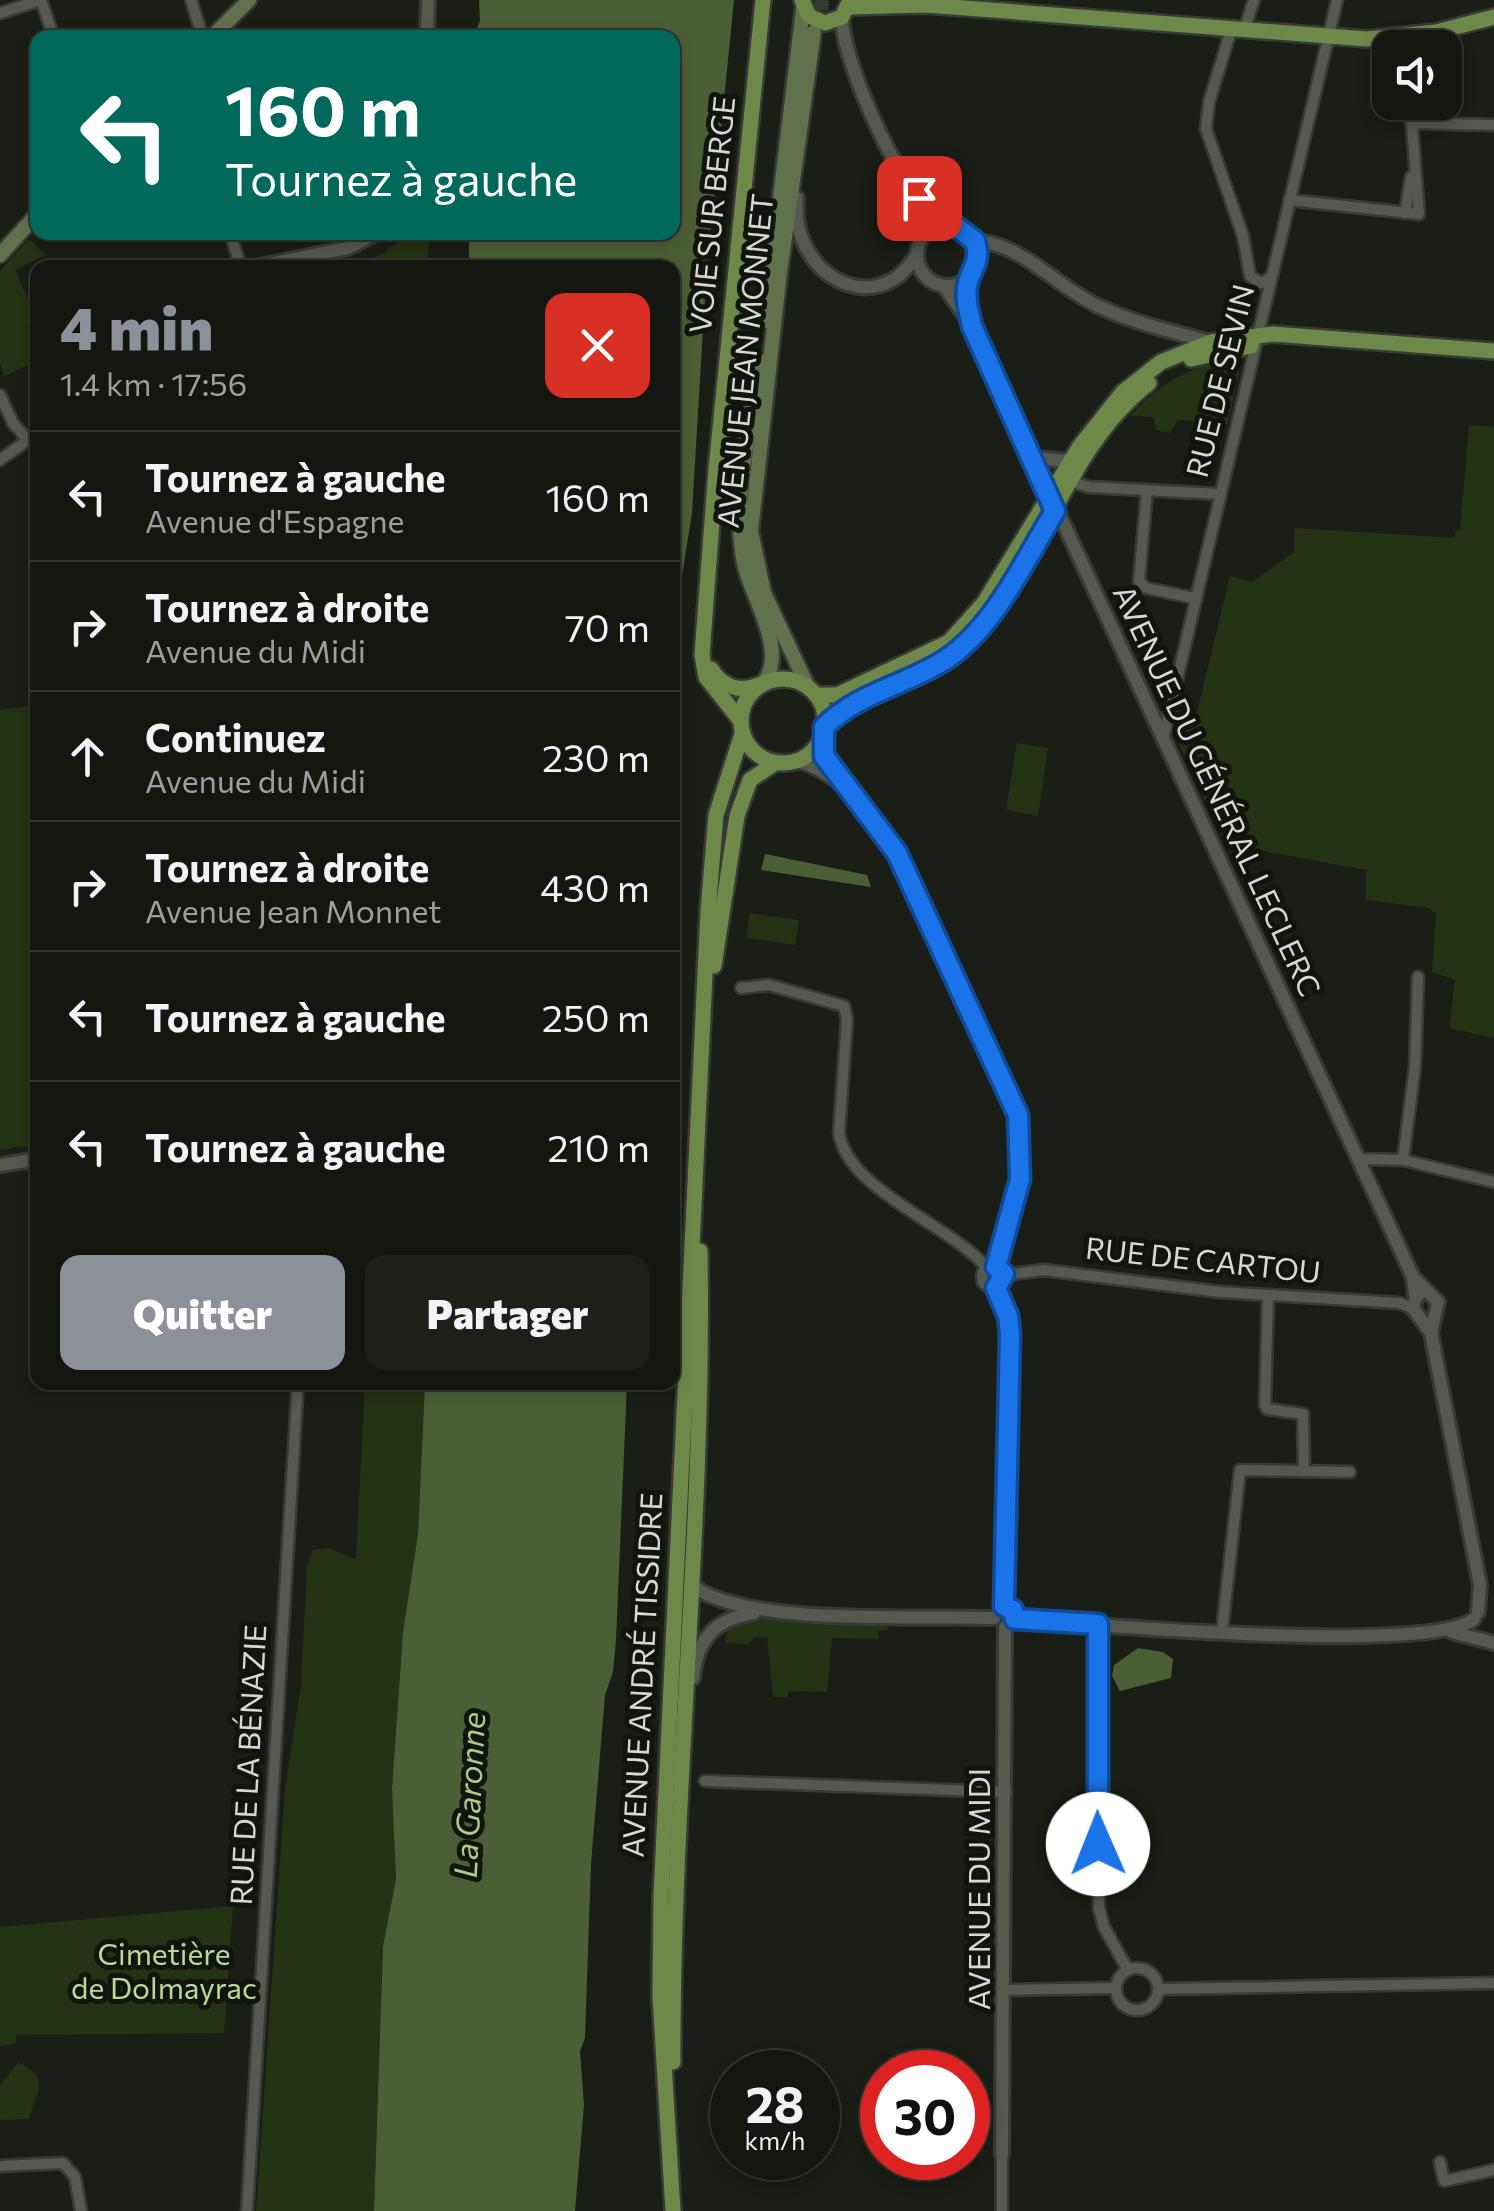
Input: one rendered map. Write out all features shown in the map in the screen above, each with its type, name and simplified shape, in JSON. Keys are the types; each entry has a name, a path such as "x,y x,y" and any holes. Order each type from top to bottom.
{"main road":[{"path":"219,30 249,0"},
{"name":"VOIE SUR BERGE","path":"707,616 716,468 763,0"},
{"path":"896,0 926,5"},
{"path":"764,332 799,3 829,20 926,5 1004,5 1372,40"},
{"path":"1448,30 1494,17"},
{"name":"AVENUE JEAN MONNET","path":"761,683 770,674 772,643 752,594 740,531 764,332 829,20"},
{"name":"AVENUE JEAN MONNET","path":"812,691 764,594 751,530 780,272 829,20"},
{"path":"0,254 30,220"},
{"path":"0,243 24,226"},
{"path":"707,616 708,657 716,678 738,689 786,678 812,691 837,695 949,642 984,603 1049,495 1121,410 1164,372 1200,356 1261,338"},
{"path":"707,616 703,667 711,686 756,753 776,763 797,762 810,754 823,732 849,705 942,662 974,635 1055,511 1070,462 1123,392 1161,362 1211,342 1261,338 1314,347 1343,340 1494,351"},
{"path":"741,727 749,695 761,683"},
{"path":"812,691 824,709 823,732"},
{"name":"AVENUE ANDRÉ TISSIDRE","path":"676,2211 660,2012 660,1910 715,825 741,727"},
{"name":"AVENUE ANDRÉ TISSIDRE","path":"705,1029 737,816 750,780 776,763"},
{"name":"AVENUE ANDRÉ TISSIDRE","path":"676,2211 672,2022 700,1329 698,1142"}],"street":[{"path":"0,13 41,0 51,30"},
{"path":"192,0 201,30"},
{"path":"428,0 428,30"},
{"path":"1254,0 1208,102 1206,129 1243,236 1250,276 1265,303"},
{"name":"RUE DE SEVIN","path":"1164,735 1219,494 1261,338 1265,303 1337,0"},
{"path":"829,20 919,198 927,232 906,272 895,279 862,286 834,279 820,270 801,244 796,211 829,20"},
{"path":"1289,200 1419,214 1412,120"},
{"path":"1412,123 1494,125"},
{"path":"1405,214 1414,146"},
{"path":"917,254 922,272 944,286 968,278 978,259 975,241 964,229 949,224 919,198"},
{"path":"927,232 949,224"},
{"path":"289,260 348,248 364,240"},
{"path":"975,241 1013,250 1054,282 1109,311 1211,342"},
{"path":"1250,276 1261,283 1272,276"},
{"name":"AVENUE DU GÉNÉRAL LECLERC","path":"968,278 966,298 972,326"},
{"name":"AVENUE DU GÉNÉRAL LECLERC","path":"944,286 972,326 1413,1278 1414,1301 1431,1332 1481,1591 1476,1616"},
{"path":"0,395 13,423 28,440 0,460"},
{"path":"1034,458 1070,462"},
{"path":"1065,480 1219,494"},
{"path":"1146,490 1139,581 1146,588 1194,598"},
{"path":"823,732 824,756 897,853 1018,1115 1020,1179 996,1274 1010,1334 1004,1606 994,1618"},
{"path":"797,762 819,770 853,799"},
{"path":"1403,1160 1416,1066 1418,977"},
{"path":"741,988 769,984 844,1006 842,1148 858,1168 917,1216 969,1249 996,1274"},
{"path":"1360,1159 1403,1160 1494,1182"},
{"path":"0,1165 30,1160"},
{"name":"RUE DE CARTOU","path":"996,1274 1044,1270 1268,1296 1414,1301"},
{"path":"1268,1296 1264,1405 1303,1414 1304,1471"},
{"path":"1437,1298 1434,1313 1414,1301 1437,1298"},
{"name":"AVENUE DU GÉNÉRAL LECLERC","path":"1431,1332 1434,1313"},
{"name":"RUE DE LA BÉNAZIE","path":"248,2211 298,1390"},
{"path":"1222,1631 1240,1470 1350,1472"},
{"path":"692,1584 716,1600 772,1611 1222,1631 1396,1636 1440,1632 1486,1641"},
{"path":"1440,1632 1494,1605 1481,1591"},
{"path":"1004,1606 1013,1610 1010,1623"},
{"path":"682,1777 698,1654 709,1632 722,1621 772,1611"},
{"path":"1476,1616 1494,1657"},
{"name":"AVENUE DU MIDI","path":"1002,2211 1010,1623"},
{"path":"1098,1624 1099,1908 1104,1927 1128,1970"},
{"path":"704,1780 1006,1792"},
{"path":"1116,1988 1128,1970"},
{"path":"1116,1988 1122,2004 1139,2010 1155,2001 1158,1988 1148,1971 1128,1970"},
{"path":"1158,1988 1494,1983"},
{"path":"1004,1990 1116,1988"},
{"path":"1440,2162 1444,2180 1494,2170"},
{"path":"0,2166 63,2163 75,2178 82,2211"}],"green space":[{"path":"29,239 45,255 15,270 30,304 30,324 26,326 30,364 4,376 0,362 0,271"},
{"path":"400,240 429,240 428,260 369,260"},
{"path":"1232,358 1240,368 1228,424 1178,420 1170,433 1156,430 1153,417 1130,416 1176,378"},
{"path":"1469,425 1494,427 1494,1038 1449,1028 1455,980 1432,972 1436,913 1429,908 1366,900 1366,870 1225,844 1173,731 1175,715 1196,716 1230,576 1252,582 1294,552 1295,528 1455,538 1455,531 1460,530"},
{"path":"30,706 30,1145 0,1150 0,710"},
{"path":"1017,743 1048,748 1038,816 1006,810"},
{"path":"750,913 799,920 795,945 746,938"},
{"path":"365,1390 425,1390 418,1534 403,1632 392,1789 396,1879 383,1946 374,2211 256,2211 285,1789 301,1685 307,1566 313,1550 327,1548 356,1559"},
{"path":"785,1615 888,1623 888,1630 878,1631 879,1639 832,1638 827,1692 788,1691 788,1697 773,1697 767,1637 754,1637 749,1644 725,1643 727,1628 738,1620"},
{"name":"Cimetière de Dolmayrac","path":"233,1906 224,2033 16,2035 16,2044 0,2046 0,1927"},
{"path":"19,2062 37,2075 39,2088 29,2119 0,2120 0,2085"}],"water":[{"path":"479,0 734,0 706,279 692,513 680,589 680,260 469,260 469,240 680,240 680,30 476,30 480,21"},
{"path":"765,854 867,875 871,887 761,870"},
{"name":"La Garonne","path":"425,1390 627,1390 616,1640 613,1672 605,1695 591,1864 585,2038 580,2051 584,2105 575,2211 374,2211 383,1946 396,1879 392,1789 403,1632 418,1534"},
{"path":"1138,1648 1163,1652 1173,1659 1171,1678 1120,1691 1112,1676 1114,1665"}],"tunnel":[{"path":"819,31 822,0"}],"route":[{"path":"919,198 975,241 978,259 968,278 966,298 972,326 1055,511 974,635 942,662 840,710 821,736 828,762 897,853 1018,1115 1020,1179 996,1267 1004,1274 1002,1284 996,1288 1006,1308 1010,1334 1004,1606 1013,1610 1015,1619 1098,1624 1098,1844"}]}
